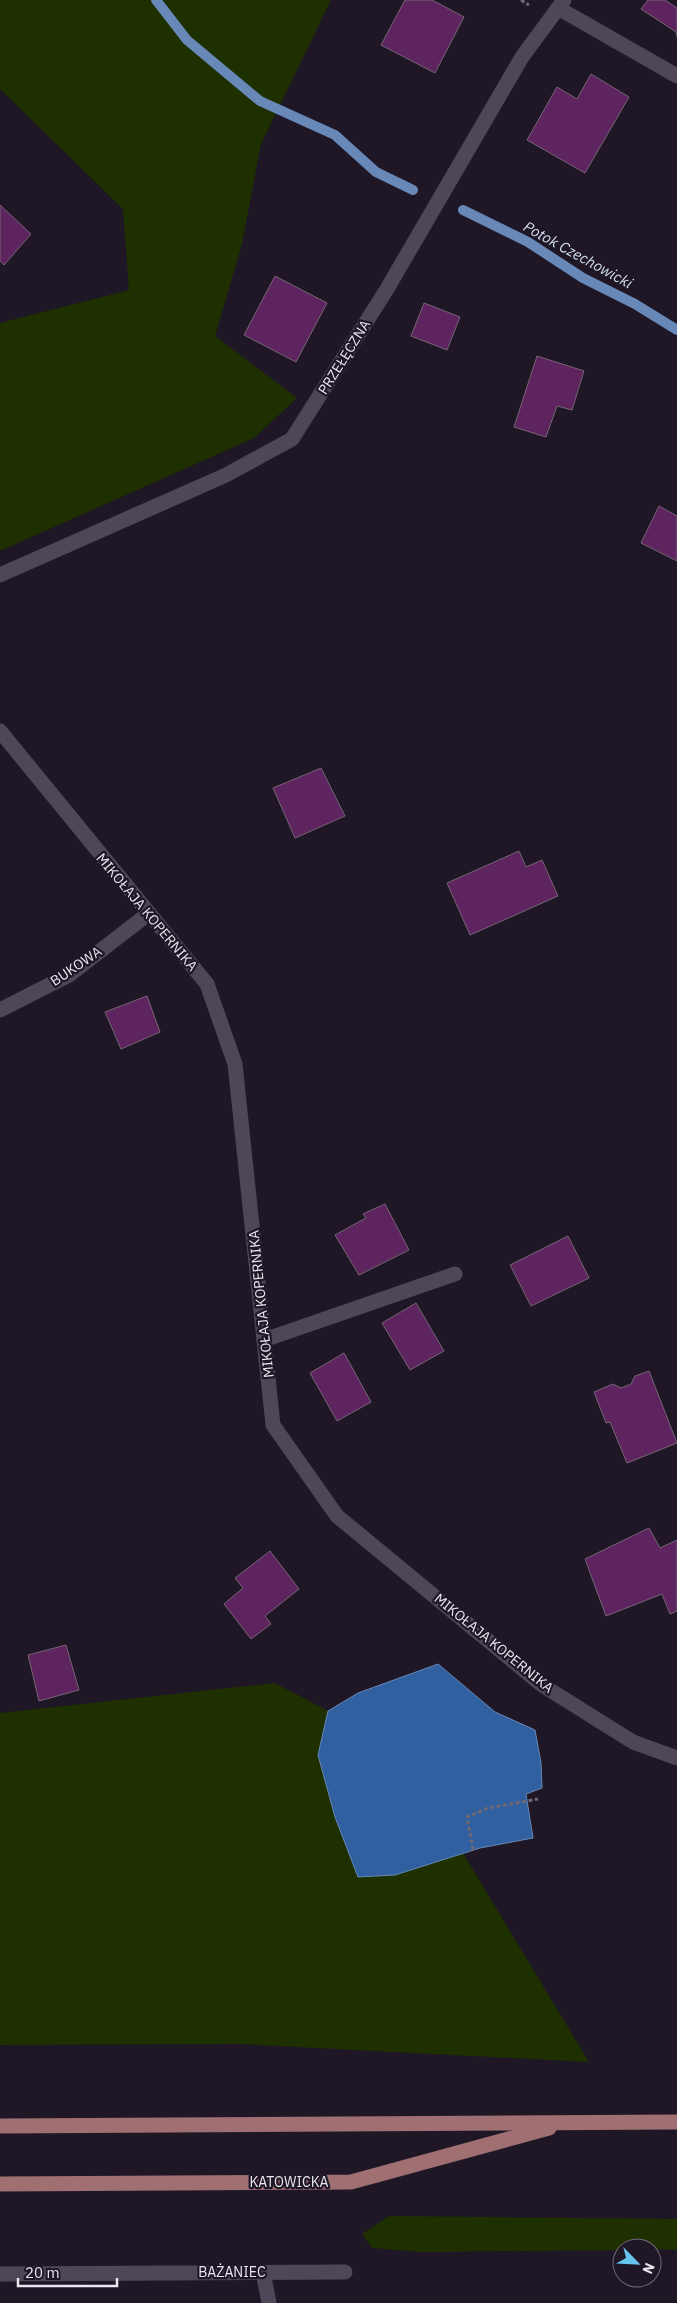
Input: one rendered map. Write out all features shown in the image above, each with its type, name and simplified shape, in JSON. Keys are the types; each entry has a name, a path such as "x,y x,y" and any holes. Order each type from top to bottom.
{"main road":[{"name":"KATOWICKA","path":"0,2126 677,2122"},
{"name":"KATOWICKA","path":"0,2184 351,2182 571,2123"}],"street":[{"path":"561,4 677,76"},
{"name":"PRZEŁĘCZNA","path":"0,575 226,474 292,439 387,289 522,57 561,4"},
{"name":"MIKOŁAJA KOPERNIKA","path":"0,731 207,984 235,1064 273,1425 337,1516 542,1685 633,1742 677,1758"},
{"name":"BUKOWA","path":"0,1010 69,975 148,914"},
{"path":"264,1340 455,1274"},
{"path":"263,2272 269,2303"},
{"name":"BAŻANIEC","path":"0,2274 345,2272"}],"path":[{"path":"473,1850 468,1817 488,1808 538,1799"}],"green space":[{"path":"0,0 331,0 261,144 242,244 215,336 297,398 254,438 0,551 0,323 129,290 123,209 0,89"},
{"path":"275,1683 328,1711 318,1755 395,1875 463,1853 589,2062 239,2044 0,2045 0,1713"},
{"path":"389,2216 677,2219 677,2250 662,2249 662,2238 612,2238 612,2250 420,2252 372,2248 362,2234"}],"water":[{"path":"438,1664 495,1712 535,1730 541,1763 542,1788 526,1794 533,1838 480,1848 395,1875 358,1877 335,1817 318,1755 328,1711 358,1693"}],"building":[{"path":"405,0 432,0 464,17 435,73 381,45"},
{"path":"648,0 665,0 677,8 677,37 676,32 641,9"},
{"path":"591,74 629,97 585,173 527,140 557,87 577,99"},
{"path":"0,205 31,234 4,265 0,261"},
{"path":"275,276 327,303 296,362 244,335"},
{"path":"424,303 460,317 447,350 411,336"},
{"path":"537,356 584,371 572,410 557,406 546,437 514,427"},
{"path":"659,506 677,516 677,561 641,543"},
{"path":"321,768 345,816 295,838 273,788"},
{"path":"519,851 526,867 542,860 558,896 470,935 447,883"},
{"path":"147,996 160,1032 121,1049 105,1012"},
{"path":"385,1204 409,1250 359,1275 335,1235 366,1218 363,1214"},
{"path":"568,1236 589,1278 531,1306 510,1265"},
{"path":"416,1303 444,1351 410,1370 382,1323"},
{"path":"344,1353 371,1402 337,1421 310,1373"},
{"path":"649,1371 677,1443 627,1463 610,1422 606,1423 594,1392 613,1384 621,1388 631,1384 635,1376"},
{"path":"649,1528 660,1548 677,1540 677,1611 670,1614 662,1594 606,1616 585,1559"},
{"path":"270,1551 299,1589 265,1616 271,1624 251,1639 224,1604 243,1588 235,1578"},
{"path":"66,1645 79,1690 39,1701 28,1655"}],"waterway":[{"name":"Potok Czechowicki","path":"156,0 187,40 260,101 335,135 376,172 413,190"},
{"name":"Potok Czechowicki","path":"463,210 528,242 583,278 635,304 677,330"}]}
